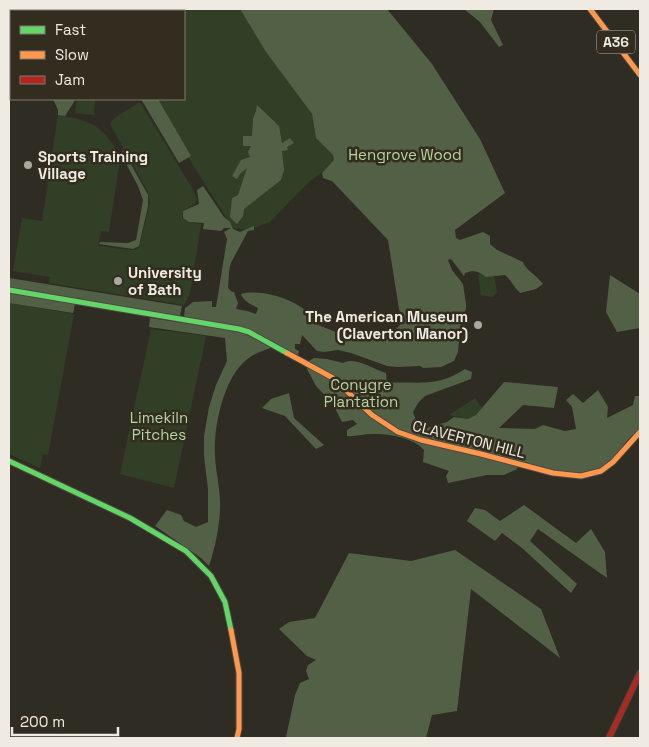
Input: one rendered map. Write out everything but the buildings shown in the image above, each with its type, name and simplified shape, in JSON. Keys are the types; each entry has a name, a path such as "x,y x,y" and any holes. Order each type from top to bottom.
{"main road":[{"name":"A36","path":"590,9 640,75"},
{"name":"CLAVERTON HILL","path":"9,290 249,332 305,364 327,373 370,414 404,435 558,474 578,476 594,474 608,468 630,440 640,432"},
{"path":"9,461 130,518 186,551 211,576 225,602 239,673 239,729 237,738"},
{"path":"609,738 640,673"}],"green space":[{"path":"240,9 266,52 312,114 316,138 333,155 334,160 309,182 270,222 249,230 233,228 152,100 185,100 185,10 94,10"},
{"name":"Hengrove Wood","path":"240,9 387,9 432,64 480,139 505,193 455,230 456,238 460,240 483,232 490,236 490,244 497,250 523,262 543,284 536,289 520,293 505,275 486,277 473,271 465,273 464,276 451,259 448,260 452,270 463,284 466,304 461,320 458,352 454,361 441,367 387,366 338,350 317,351 302,335 300,344 295,344 295,349 299,351 298,355 239,327 184,317 185,308 193,302 212,301 212,307 216,307 227,239 224,232 231,228 224,228 221,231 203,229 204,223 189,222 183,218 183,211 199,204 197,190 203,186 224,217 230,222 233,229 240,232 254,226 254,230 248,231 230,265 228,288 234,292 238,303 236,309 256,314 258,308 246,301 241,294 261,293 272,295 284,298 304,309 316,324 351,337 362,339 384,337 394,331 403,321 399,309 388,240 332,181 323,178 322,173 334,160 333,155 316,138 312,114 266,52"},
{"path":"464,9 494,9 491,20 503,45 499,47 480,22"},
{"path":"53,100 74,100 65,116 58,115"},
{"path":"77,100 95,100 94,115 75,113"},
{"path":"142,100 159,100 191,156 179,163"},
{"path":"140,102 197,199 195,204 183,211 182,218 189,222 201,224 190,294 184,305 49,283 50,277 13,271 22,218 42,221 58,115 79,119 94,125 105,134 115,147 120,162 109,232 101,231 98,246 131,250 139,248 150,202 147,190 110,124 114,118"},
{"path":"257,105 279,126 282,143 290,138 294,143 287,147 288,150 282,151 284,170 281,180 244,209 243,216 237,224 230,217 232,198 238,195 247,168 237,179 232,176 241,160 250,157 248,152 251,146 243,146 243,136 252,136 253,119"},
{"path":"123,150 148,195 148,206 139,246 133,249 99,244 100,242 128,243 136,240 143,200 138,186 121,154"},
{"path":"489,271 494,276 497,292 492,297 481,295 478,275"},
{"path":"610,275 640,294 640,328 617,332 606,312"},
{"path":"9,278 182,306 180,316 9,287"},
{"path":"9,293 75,304 73,313 9,303"},
{"path":"9,303 74,314 48,455 43,454 40,468 9,454"},
{"path":"150,318 238,331 273,347 253,355 236,371 221,407 215,445 220,497 219,517 209,566 201,558 155,526 167,510 181,515 184,521 196,527 208,522 208,489 204,456 204,436 209,407 227,361 225,338 149,327"},
{"name":"Limekiln Pitches","path":"151,329 206,336 174,488 120,474"},
{"name":"Conygre Plantation","path":"314,358 343,363 348,361 359,362 386,373 387,383 436,381 455,375 465,369 472,372 471,379 425,396 418,403 413,412 418,426 424,429 447,422 454,417 468,419 476,415 504,382 558,387 554,408 523,405 499,428 535,429 543,425 565,431 576,429 572,407 566,400 573,394 583,403 598,390 608,407 607,418 633,405 635,396 640,396 640,430 628,440 611,461 601,469 590,473 566,474 519,462 517,469 504,475 487,475 448,483 446,476 449,471 423,462 424,450 408,439 385,434 347,436 347,430 357,424 353,420 342,422 333,404 316,386 307,369 309,361"},
{"path":"289,393 294,418 324,445 316,449 285,416 262,408 271,399"},
{"path":"475,398 482,408 476,415 468,419 449,415"},
{"path":"524,505 576,543 591,529 605,552 607,578 538,529 530,541 577,584 571,593 522,548 502,533 495,541 467,521 475,508 485,510 500,521"},
{"path":"455,550 541,609 560,658 471,589 457,711 432,715 426,738 286,737 295,695 300,683 309,679 306,671 308,665 316,660 307,656 279,629 289,622 315,618 349,553 411,561"}],"traffic: fast":[{"path":"9,290 239,329 249,332 287,353"},
{"path":"9,461 130,518 186,551 211,576 225,602 231,630"}],"traffic: slow":[{"path":"590,9 640,75"},
{"path":"287,353 333,378 372,415 398,432 421,440 553,473 581,476 601,471 613,462 640,432"},
{"path":"231,630 239,673 239,729 237,738"}],"traffic: jam":[{"path":"609,738 640,673"}],"place":[{"name":"Sports Training Village","path":"28,165"},
{"name":"University of Bath","path":"118,281"},
{"name":"The American Museum (Claverton Manor)","path":"478,325"}]}
